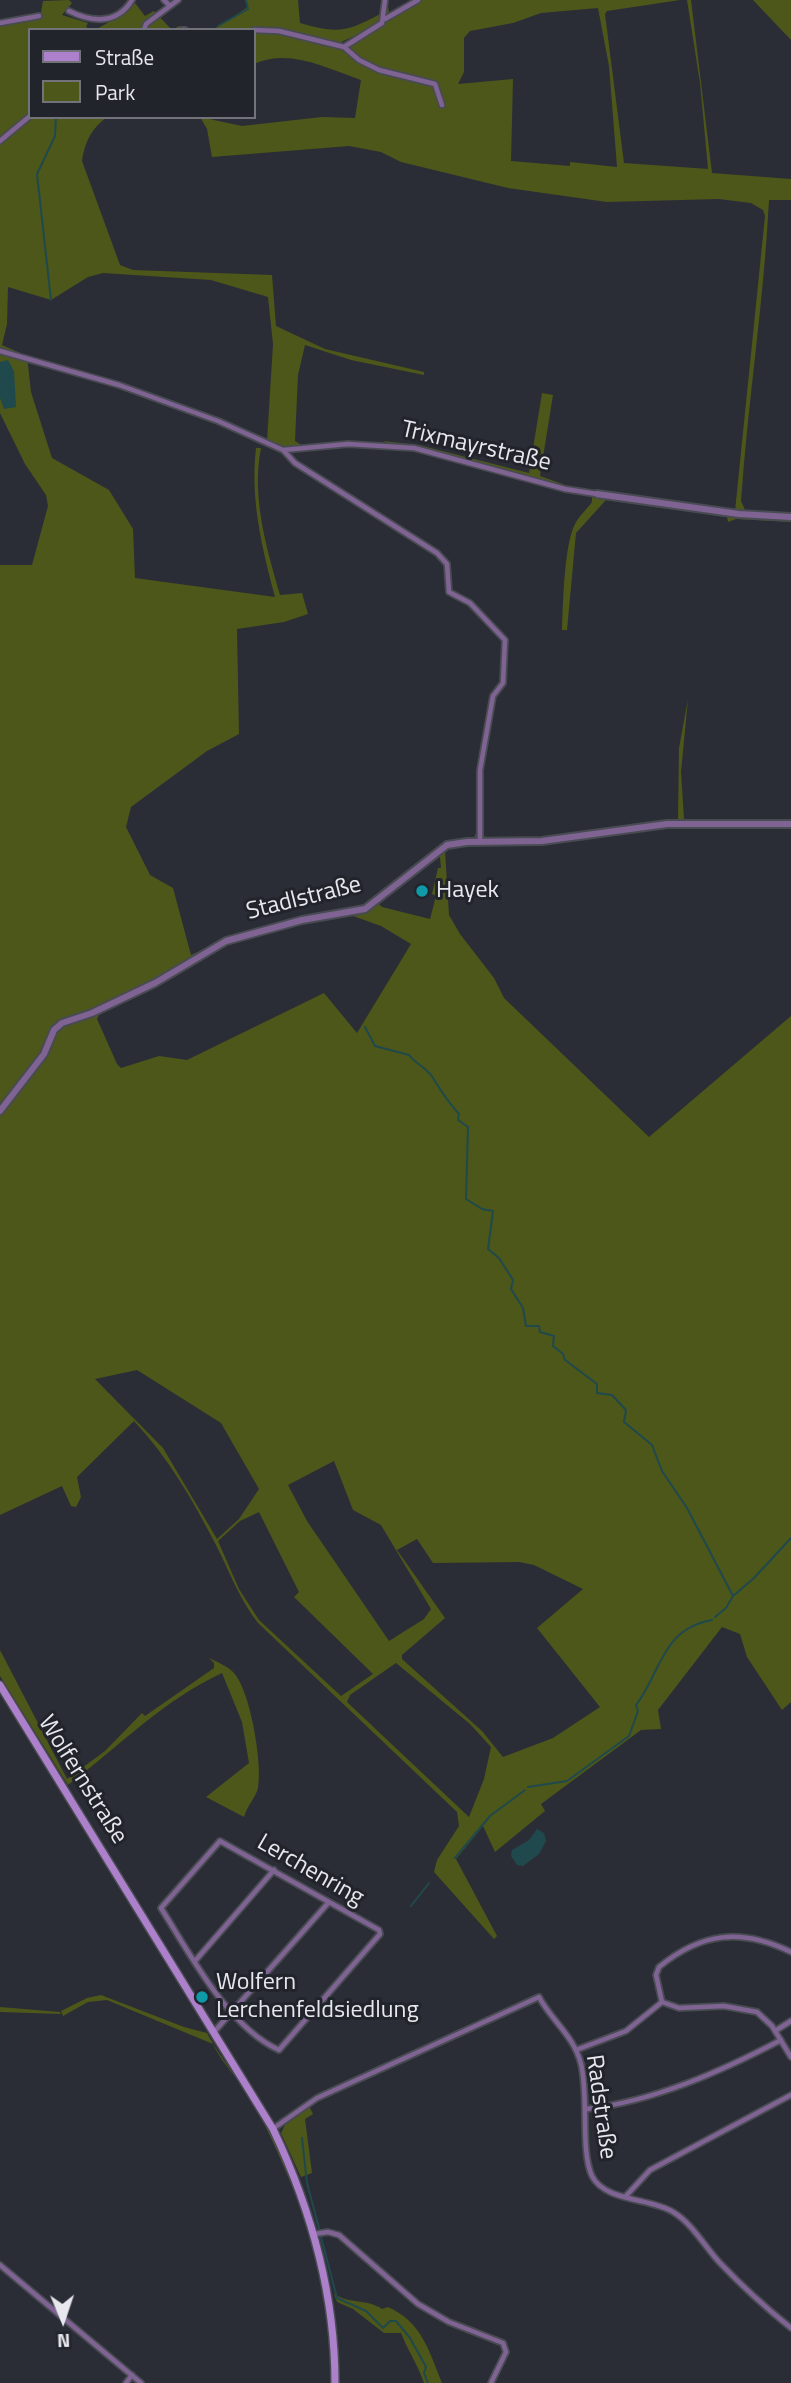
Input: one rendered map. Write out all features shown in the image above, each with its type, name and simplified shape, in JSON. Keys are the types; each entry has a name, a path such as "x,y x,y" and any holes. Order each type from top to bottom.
{"main road":[{"name":"Wolfernstraße","path":"0,1685 273,2129 300,2190 314,2234 331,2313 335,2383"}],"street":[{"path":"69,10 89,21 96,21 115,16 132,0"},
{"path":"164,0 170,6"},
{"path":"145,28 146,24 178,0"},
{"path":"385,0 385,19"},
{"path":"344,47 418,0"},
{"path":"0,23 39,16"},
{"path":"256,30 279,31 344,47 359,60 379,70 435,84 442,104"},
{"path":"0,141 28,118"},
{"name":"Trixmayrstraße","path":"0,351 119,385 218,421 283,450 348,444 414,448 565,489 740,514 791,517"},
{"path":"283,450 295,463 437,553 447,564 449,592 470,603 505,640 503,683 493,696 480,770 480,842"},
{"name":"Stadlstraße","path":"0,1111 44,1054 54,1030 62,1023 92,1013 145,988 215,946 240,936 365,909 442,847 480,842 526,842 667,824 791,824"},
{"name":"Lerchenring","path":"220,1841 274,1870 379,1930 380,1934 283,2048 276,2049 231,2012 160,1908 220,1841"},
{"path":"195,1961 274,1870"},
{"path":"214,2032 329,1902"},
{"path":"662,2002 656,1975 659,1967 706,1939 736,1936 768,1942 791,1952"},
{"name":"Radstraße","path":"273,2129 317,2098 539,1997 559,2021 576,2050 587,2109 587,2143 593,2177 602,2187 625,2197 665,2207 682,2219 726,2270 791,2328"},
{"path":"662,2002 679,2008 724,2006 761,2014 791,2057"},
{"path":"576,2050 625,2031 662,2002"},
{"path":"775,2031 791,2021"},
{"path":"587,2109 646,2098 677,2087 781,2040"},
{"path":"625,2197 650,2170 791,2095"},
{"path":"314,2234 328,2232 339,2235 418,2304 449,2322 503,2343 506,2352 492,2383"},
{"path":"0,2265 141,2383"},
{"path":"126,2383 132,2375"}],"green space":[{"path":"69,0 72,3 62,15 88,23 88,28 28,28 28,114 0,137 0,25 40,18 43,1"},
{"path":"245,0 298,0 300,23 333,30 360,24 382,13 381,21 374,27 339,43 276,29 216,28 248,7"},
{"path":"383,0 387,0 389,12 382,13"},
{"path":"414,0 680,0 607,11 605,14 624,163 708,169 700,83 687,0 691,0 712,173 791,179 791,200 769,200 741,501 745,510 791,515 791,522 736,519 728,522 727,517 606,500 576,533 567,630 562,630 568,546 575,524 592,502 592,492 550,483 424,448 383,441 419,445 529,473 542,393 553,395 540,476 568,486 735,511 765,216 763,210 751,203 719,199 607,202 508,188 401,162 381,152 349,146 212,157 207,129 201,119 242,126 322,117 355,118 361,80 307,61 281,58 256,63 256,31 272,31 336,46 345,52 348,46 392,19 393,13","holes":["598,8 609,66 617,167 570,162 570,166 511,161 513,79 458,84 464,72 464,38 470,31 513,23 541,13"]},
{"path":"753,0 791,0 791,40"},
{"path":"135,3 145,16 154,11 170,28 99,28 125,13"},
{"path":"29,119 105,119 90,136 82,161 120,265 133,270 272,275 276,326 325,349 424,372 424,375 351,360 305,345 298,375 295,441 303,446 286,448 267,441 273,344 268,297 211,280 103,273 88,277 51,300 8,287 7,324 2,345 27,356 31,392 52,458 109,490 133,529 135,578 275,597 256,505 256,448 261,448 258,466 259,504 280,595 302,593 308,614 284,622 237,629 239,734 207,751 131,807 126,827 150,875 173,888 191,955 240,933 313,915 351,910 378,897 378,903 382,907 430,919 436,896 432,894 438,868 441,868 439,846 474,838 479,825 477,779 493,689 496,697 481,781 484,835 488,841 533,839 678,820 679,748 688,699 681,772 684,819 791,821 674,826 540,844 460,845 445,851 449,915 494,978 504,998 649,1137 791,1016 791,1702 782,1710 747,1657 740,1634 722,1627 658,1710 661,1729 641,1730 541,1804 545,1811 495,1852 483,1826 456,1859 497,1936 494,1939 434,1872 437,1860 459,1826 457,1812 258,1623 241,1596 190,1497 158,1450 134,1421 77,1477 81,1497 76,1507 71,1506 62,1486 0,1515 0,565 32,565 48,506 46,495 25,464 0,413 0,145","holes":["353,916 381,926 411,944 357,1033 324,993 187,1060 159,1056 121,1068 117,1064 97,1019 100,1013 166,980 230,942 311,922","137,1370 221,1423 259,1489 239,1519 217,1539 163,1448 95,1379","334,1461 353,1510 381,1525 431,1609 424,1619 389,1641 307,1521 288,1485","259,1512 299,1592 294,1597 373,1674 341,1696 259,1620 239,1589 218,1541 240,1521","417,1539 433,1563 519,1562 534,1565 583,1589 537,1628 600,1707 553,1738 503,1757 482,1731 402,1659 402,1655 445,1618 397,1550","396,1663 470,1724 491,1747 484,1779 469,1817 347,1702 350,1695"]},
{"path":"0,1650 67,1779 105,1751 142,1713 145,1716 214,1668 214,1663 209,1658 228,1668 245,1694 254,1727 259,1762 258,1788 244,1817 206,1797 249,1763 242,1722 222,1673 161,1710 68,1785 0,1676"},
{"path":"101,1995 184,2027 207,2033 239,2082 223,2061 213,2044 107,2000 88,2002 63,2016 61,2011 87,1998"},
{"path":"0,2007 60,2012 61,2014 0,2012"},
{"path":"245,2091 283,2154 294,2190 265,2125"},
{"path":"309,2106 313,2114 305,2119 312,2173 301,2177 281,2133 285,2125"},
{"path":"334,2294 382,2309 388,2307 400,2313 417,2329 423,2339 442,2383 424,2383 401,2333 384,2333 353,2309 337,2302"}],"water":[{"path":"8,360 14,371 16,407 4,409 0,398 0,362"},
{"path":"537,1829 544,1833 546,1841 539,1854 523,1866 517,1865 511,1856 512,1850 529,1840"}],"waterway":[{"path":"218,26 248,9 246,0"},
{"path":"51,300 37,174 55,136 56,119"},
{"path":"365,1027 375,1046 409,1055 428,1072 459,1114 458,1120 468,1127 466,1199 482,1209 493,1211 488,1249 499,1258 513,1280 511,1289 523,1308 526,1326 539,1326 540,1332 554,1336 553,1346 563,1354 565,1360 597,1384 597,1393 612,1395 626,1410 624,1422 652,1445 662,1471 687,1508 733,1596 726,1608 715,1617"},
{"path":"733,1596 754,1578 791,1538"},
{"path":"528,1787 567,1781 629,1736 638,1711 636,1705 672,1642 695,1625 712,1620"},
{"path":"455,1858 490,1816 525,1790"},
{"path":"411,1906 429,1883"},
{"path":"302,2138 307,2183 319,2228"},
{"path":"321,2237 337,2298 366,2311 383,2328 390,2321 396,2321 410,2338 426,2367 424,2373 428,2383"}],"place":[{"name":"Hayek","path":"422,891"},
{"name":"Wolfern Lerchenfeldsiedlung","path":"202,1997"}]}
